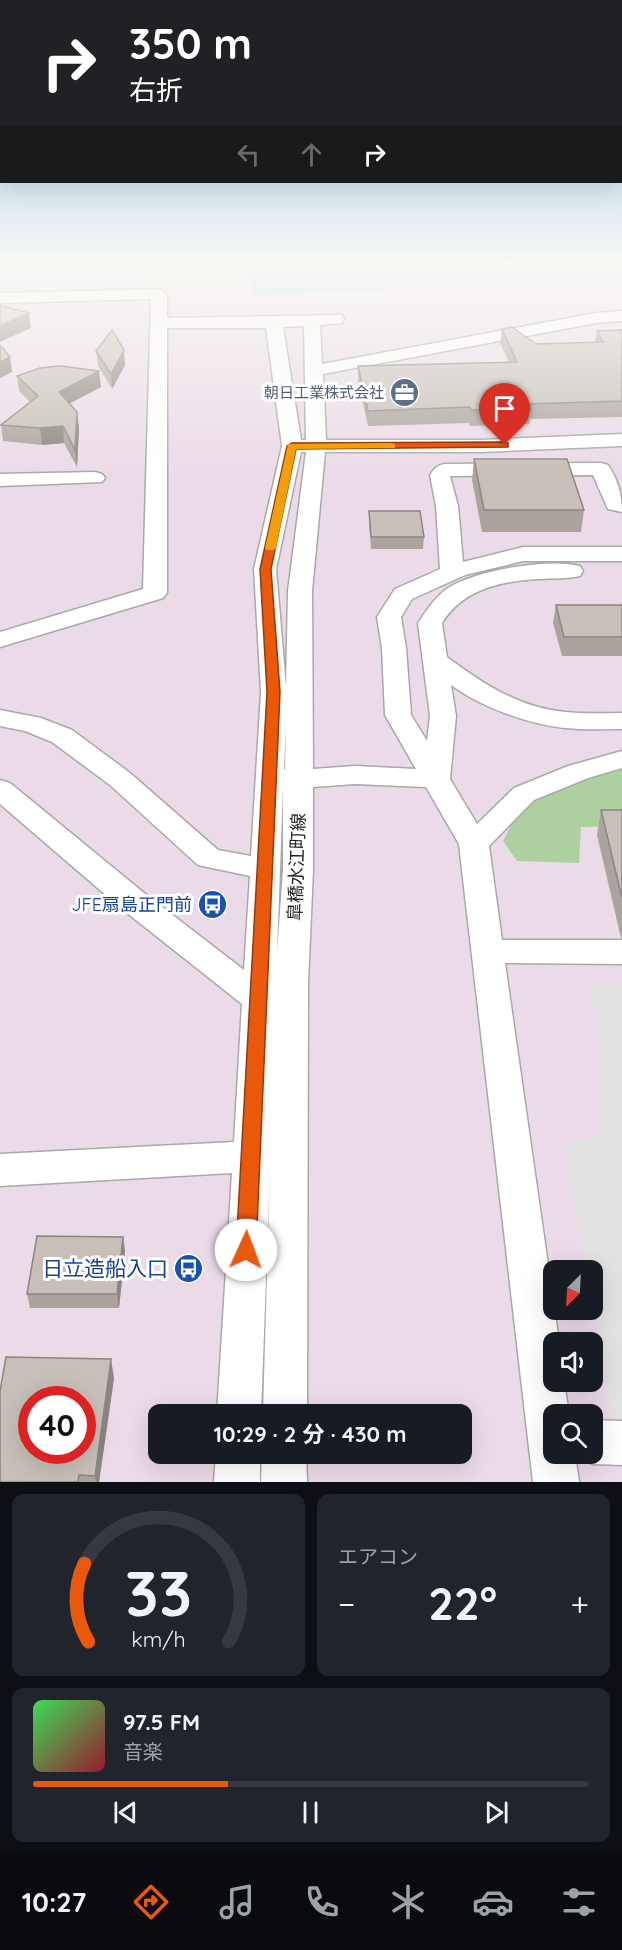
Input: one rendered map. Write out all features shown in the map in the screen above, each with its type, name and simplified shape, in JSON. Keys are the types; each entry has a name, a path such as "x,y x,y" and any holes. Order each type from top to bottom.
{"street":[{"path":"0,640 154,593 158,337"},
{"name":"皐橋水江町線","path":"239,1404 268,777 274,692 266,569 292,446 276,337"},
{"name":"皐橋水江町線","path":"285,1404 292,983 300,779 300,591 316,447 312,337"},
{"path":"312,371 493,337"},
{"path":"292,446 481,446 622,440"},
{"path":"452,572 447,506 440,475 444,470 601,469 615,506 622,506"},
{"path":"0,480 95,478"},
{"path":"546,1404 474,844 398,715 394,648 389,617 404,594 452,572 523,554 622,554"},
{"path":"436,779 443,716 430,623 442,604 457,593 506,576 541,572 622,570"},
{"path":"436,661 475,690 511,707 564,720 622,721"},
{"path":"0,718 32,724 62,736 120,779 209,858 264,868"},
{"path":"474,844 524,794 578,772 622,759"},
{"path":"268,777 300,779 355,775 436,779"},
{"path":"0,789 133,901 259,999"},
{"path":"488,951 622,952"},
{"path":"0,1170 250,1155 290,1157"},
{"path":"603,1442 622,1443"},
{"path":"237,1482 238,1464"},
{"path":"284,1464 284,1482"}],"shaded area":[{"path":"0,337 622,337 622,1482 0,1482"},
{"path":"622,985 622,1423 614,1423 603,1360 603,1332 598,1332 596,1320 603,1320 603,1260 585,1260 564,1141 601,1138 600,1036 591,986"}],"green space":[{"path":"622,769 622,826 581,827 579,863 517,861 503,841 521,806 600,774"}],"building":[{"path":"107,337 116,337 124,350 111,374 96,351"},
{"path":"506,337 526,337 536,344 603,342 600,337 622,337 622,401 529,404 531,409 471,410 470,407 368,411 358,366 517,362"},
{"path":"0,345 10,357 0,362"},
{"path":"60,366 99,371 59,392 77,412 75,450 63,426 40,428 1,425 38,396 17,376 40,368"},
{"path":"474,459 567,459 584,510 484,510"},
{"path":"369,511 420,511 424,537 371,537"},
{"path":"556,605 622,605 622,637 564,637"},
{"path":"601,810 622,810 622,898"},
{"path":"37,1236 123,1237 117,1294 27,1294"},
{"path":"6,1357 111,1359 95,1476 79,1475 78,1482 0,1482 0,1391"}],"slow traffic":[{"path":"270,548 292,446 392,446"}],"place":[{"name":"朝日工業株式会社","path":"405,393"},
{"name":"JFE扇島正門前","path":"213,905"},
{"name":"日立造船入口","path":"189,1269"}],"route":[{"path":"246,1250 274,692 266,569 292,446 505,445"}]}
